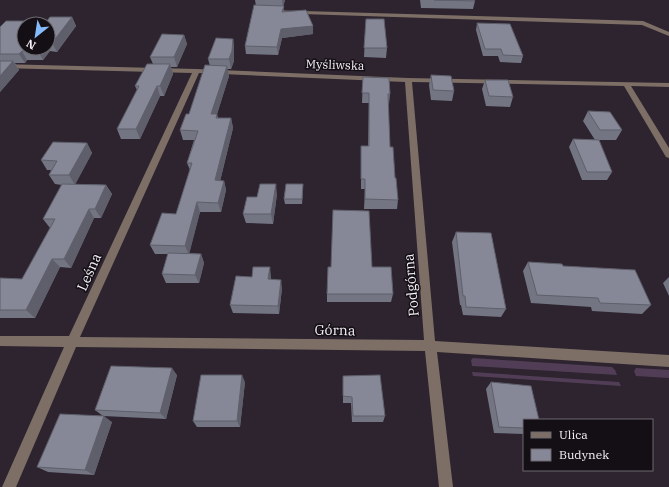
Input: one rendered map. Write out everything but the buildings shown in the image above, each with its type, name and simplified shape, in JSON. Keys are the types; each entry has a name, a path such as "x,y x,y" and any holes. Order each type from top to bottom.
{"street":[{"path":"262,11 642,23 669,34"},
{"name":"Myśliwska","path":"0,66 196,71 408,80 669,85"},
{"name":"Leśna","path":"10,487 72,342 196,71"},
{"name":"Podgórna","path":"408,80 430,346 446,487"},
{"path":"626,84 669,156"},
{"name":"Górna","path":"0,341 430,346 669,361"}],"shaded area":[{"path":"473,358 612,367 617,375 472,366 471,360"},
{"path":"636,368 669,370 669,378 636,376 634,371"},
{"path":"472,372 619,382 621,386 473,376"}]}
